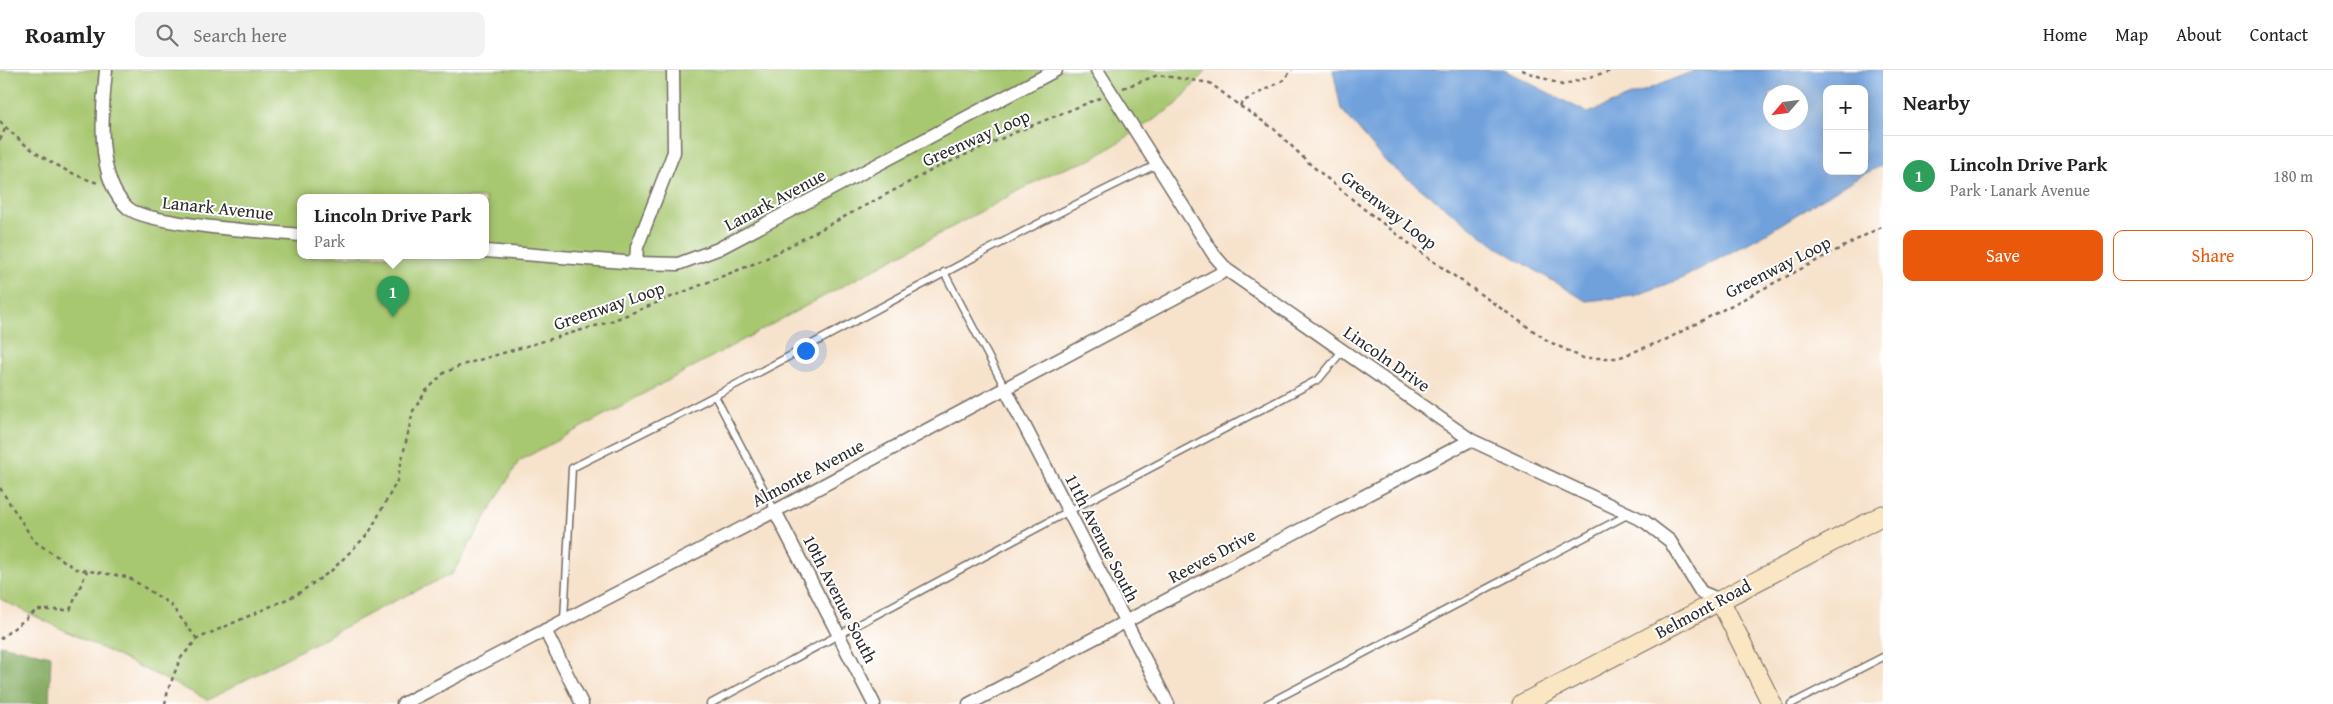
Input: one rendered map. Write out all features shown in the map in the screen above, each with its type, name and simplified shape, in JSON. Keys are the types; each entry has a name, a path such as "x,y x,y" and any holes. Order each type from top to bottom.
{"street":[{"path":"106,70 103,150 114,188"},
{"path":"636,263 637,247 674,152 673,70"},
{"name":"Lanark Avenue","path":"489,251 636,263 678,264 718,249 1056,70"},
{"name":"Lincoln Drive","path":"1097,70 1214,255 1227,270 1344,349 1471,440 1644,521 1670,541 1701,592 1720,600"},
{"name":"Lanark Avenue","path":"114,188 129,209 152,219 297,235"},
{"name":"Almonte Avenue","path":"403,704 774,511 1227,270"},
{"name":"11th Avenue South","path":"1005,388 1168,704"},
{"name":"Reeves Drive","path":"969,704 1471,440"},
{"name":"10th Avenue South","path":"774,511 874,704"},
{"name":"Belmont Road","path":"1522,704 1883,514"},
{"path":"1720,600 1772,704"},
{"path":"545,630 582,704"}],"lane":[{"path":"564,620 572,468 715,396 944,272 1083,200 1158,164"},
{"path":"944,272 1005,388"},
{"path":"710,704 1068,510 1319,380 1344,349"},
{"path":"715,396 774,511"},
{"path":"1267,704 1629,514"},
{"path":"1791,704 1883,657"}],"path":[{"path":"1240,106 1242,102 1282,80 1292,70"},
{"path":"1522,70 1562,85 1614,70"},
{"name":"Greenway Loop","path":"165,704 168,690 180,659 197,639 296,595 331,570 369,533 397,481 413,411 426,391 444,374 462,365 609,322 763,260 934,169 1016,132 1068,113 1158,75 1210,83 1273,128 1310,164 1427,257 1548,341 1584,358 1618,358 1667,339 1883,226"},
{"path":"0,121 44,157 69,172 114,188"},
{"path":"0,140 6,127"},
{"path":"0,488 34,541 76,569 128,577 137,582 170,604 197,639"},
{"path":"0,639 37,610 70,610 87,571"}],"green space":[{"path":"0,70 1206,70 1176,105 1093,159 1052,173 519,461 452,574 380,608 208,700 0,599"},
{"path":"0,645 51,656 49,704 0,704"}],"water":[{"path":"1333,70 1504,70 1588,113 1696,70 1883,70 1883,165 1868,172 1868,85 1823,85 1823,175 1862,175 1765,234 1681,279 1634,296 1586,301 1497,247 1387,163 1341,109"}],"place":[{"name":"Lincoln Drive Park","path":"393,317"}]}
